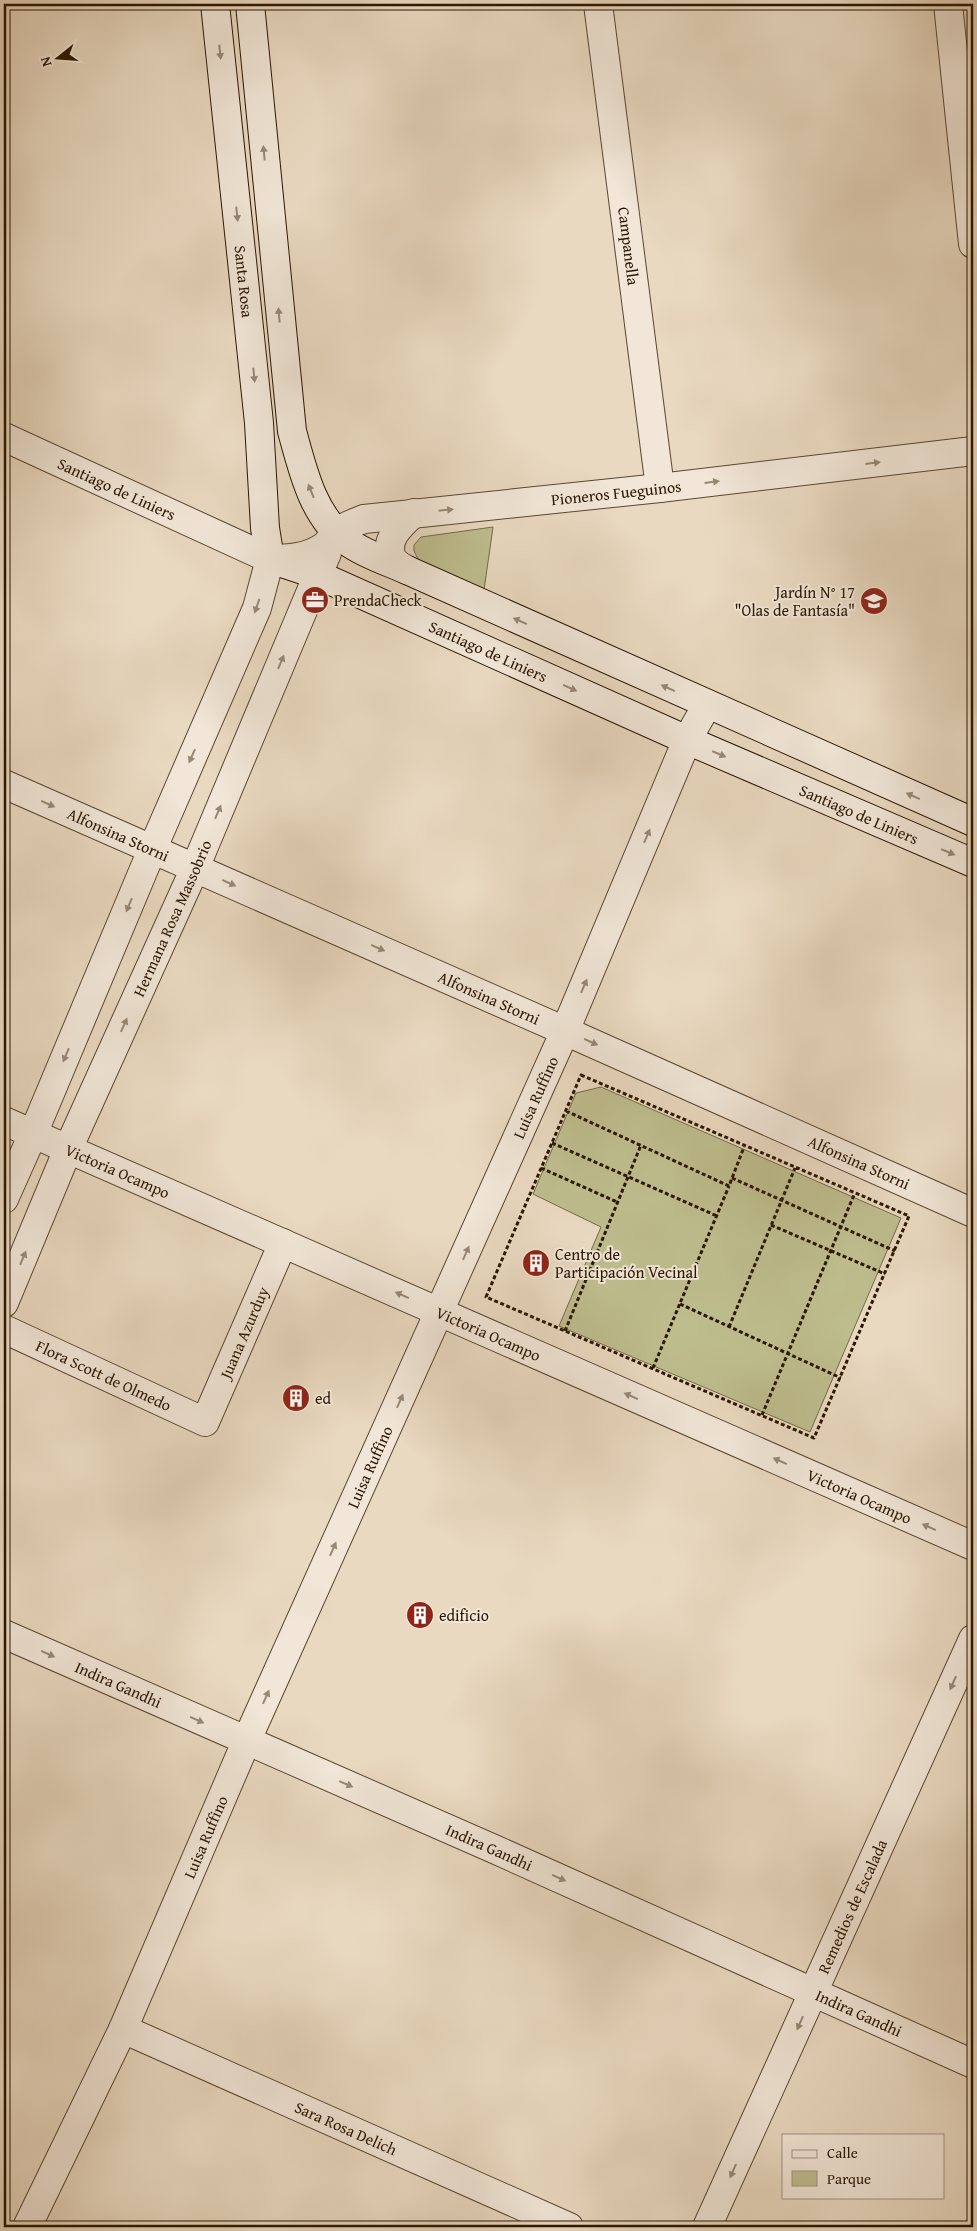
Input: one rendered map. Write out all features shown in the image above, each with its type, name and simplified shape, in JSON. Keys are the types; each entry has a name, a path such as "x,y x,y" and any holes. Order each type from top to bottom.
{"street":[{"name":"Santa Rosa","path":"215,4 259,423 266,537 270,559"},
{"name":"Santa Rosa","path":"250,4 292,432 312,496 322,516 336,533"},
{"name":"Campanella","path":"598,4 660,488"},
{"path":"948,4 973,244"},
{"name":"Santiago de Liniers","path":"4,437 270,559 318,576 688,740 973,863"},
{"name":"Pioneros Fueguinos","path":"270,559 294,558 309,554 323,547 336,533 349,524 364,519 660,488 973,451"},
{"path":"407,570 394,561 390,551 391,537 400,524 414,513"},
{"path":"336,533 350,544 407,570 973,822"},
{"name":"Hermana Rosa Massobrio","path":"4,1303 68,1149 195,868 336,533"},
{"path":"4,1199 257,608 270,559"},
{"name":"Luisa Ruffino","path":"27,2227 123,2029 246,1742 565,1030 688,740 707,705"},
{"name":"Alfonsina Storni","path":"4,784 565,1030 973,1213"},
{"name":"Victoria Ocampo","path":"4,1121 973,1546"},
{"name":"Juana Azurduy","path":"205,1422 283,1243"},
{"name":"Flora Scott de Olmedo","path":"4,1329 205,1422"},
{"name":"Indira Gandhi","path":"4,1634 246,1742 494,1849 973,2064"},
{"name":"Remedios de Escalada","path":"707,2227 973,1639"},
{"name":"Sara Rosa Delich","path":"123,2029 569,2227"}],"path":[{"path":"581,1074 910,1216 814,1438 486,1297 552,1143 581,1074"},
{"path":"566,1111 729,1186"},
{"path":"552,1143 717,1216"},
{"path":"653,1368 745,1144"},
{"path":"565,1330 641,1145"},
{"path":"729,1327 795,1166"},
{"path":"541,1168 617,1202"},
{"path":"732,1178 895,1251"},
{"path":"762,1415 855,1192"},
{"path":"771,1225 885,1274"},
{"path":"680,1304 841,1378"}],"green space":[{"path":"493,527 484,590 419,561 414,551 414,545 421,537"},
{"path":"601,1087 901,1218 810,1432 559,1326 601,1227 533,1194 576,1093"}],"place":[{"name":"PrendaCheck","path":"315,600"},
{"name":"Jardín N° 17 \"Olas de Fantasía\"","path":"874,601"},
{"name":"Centro de Participación Vecinal","path":"536,1263"},
{"name":"ed","path":"296,1398"},
{"name":"edificio","path":"420,1615"}]}
